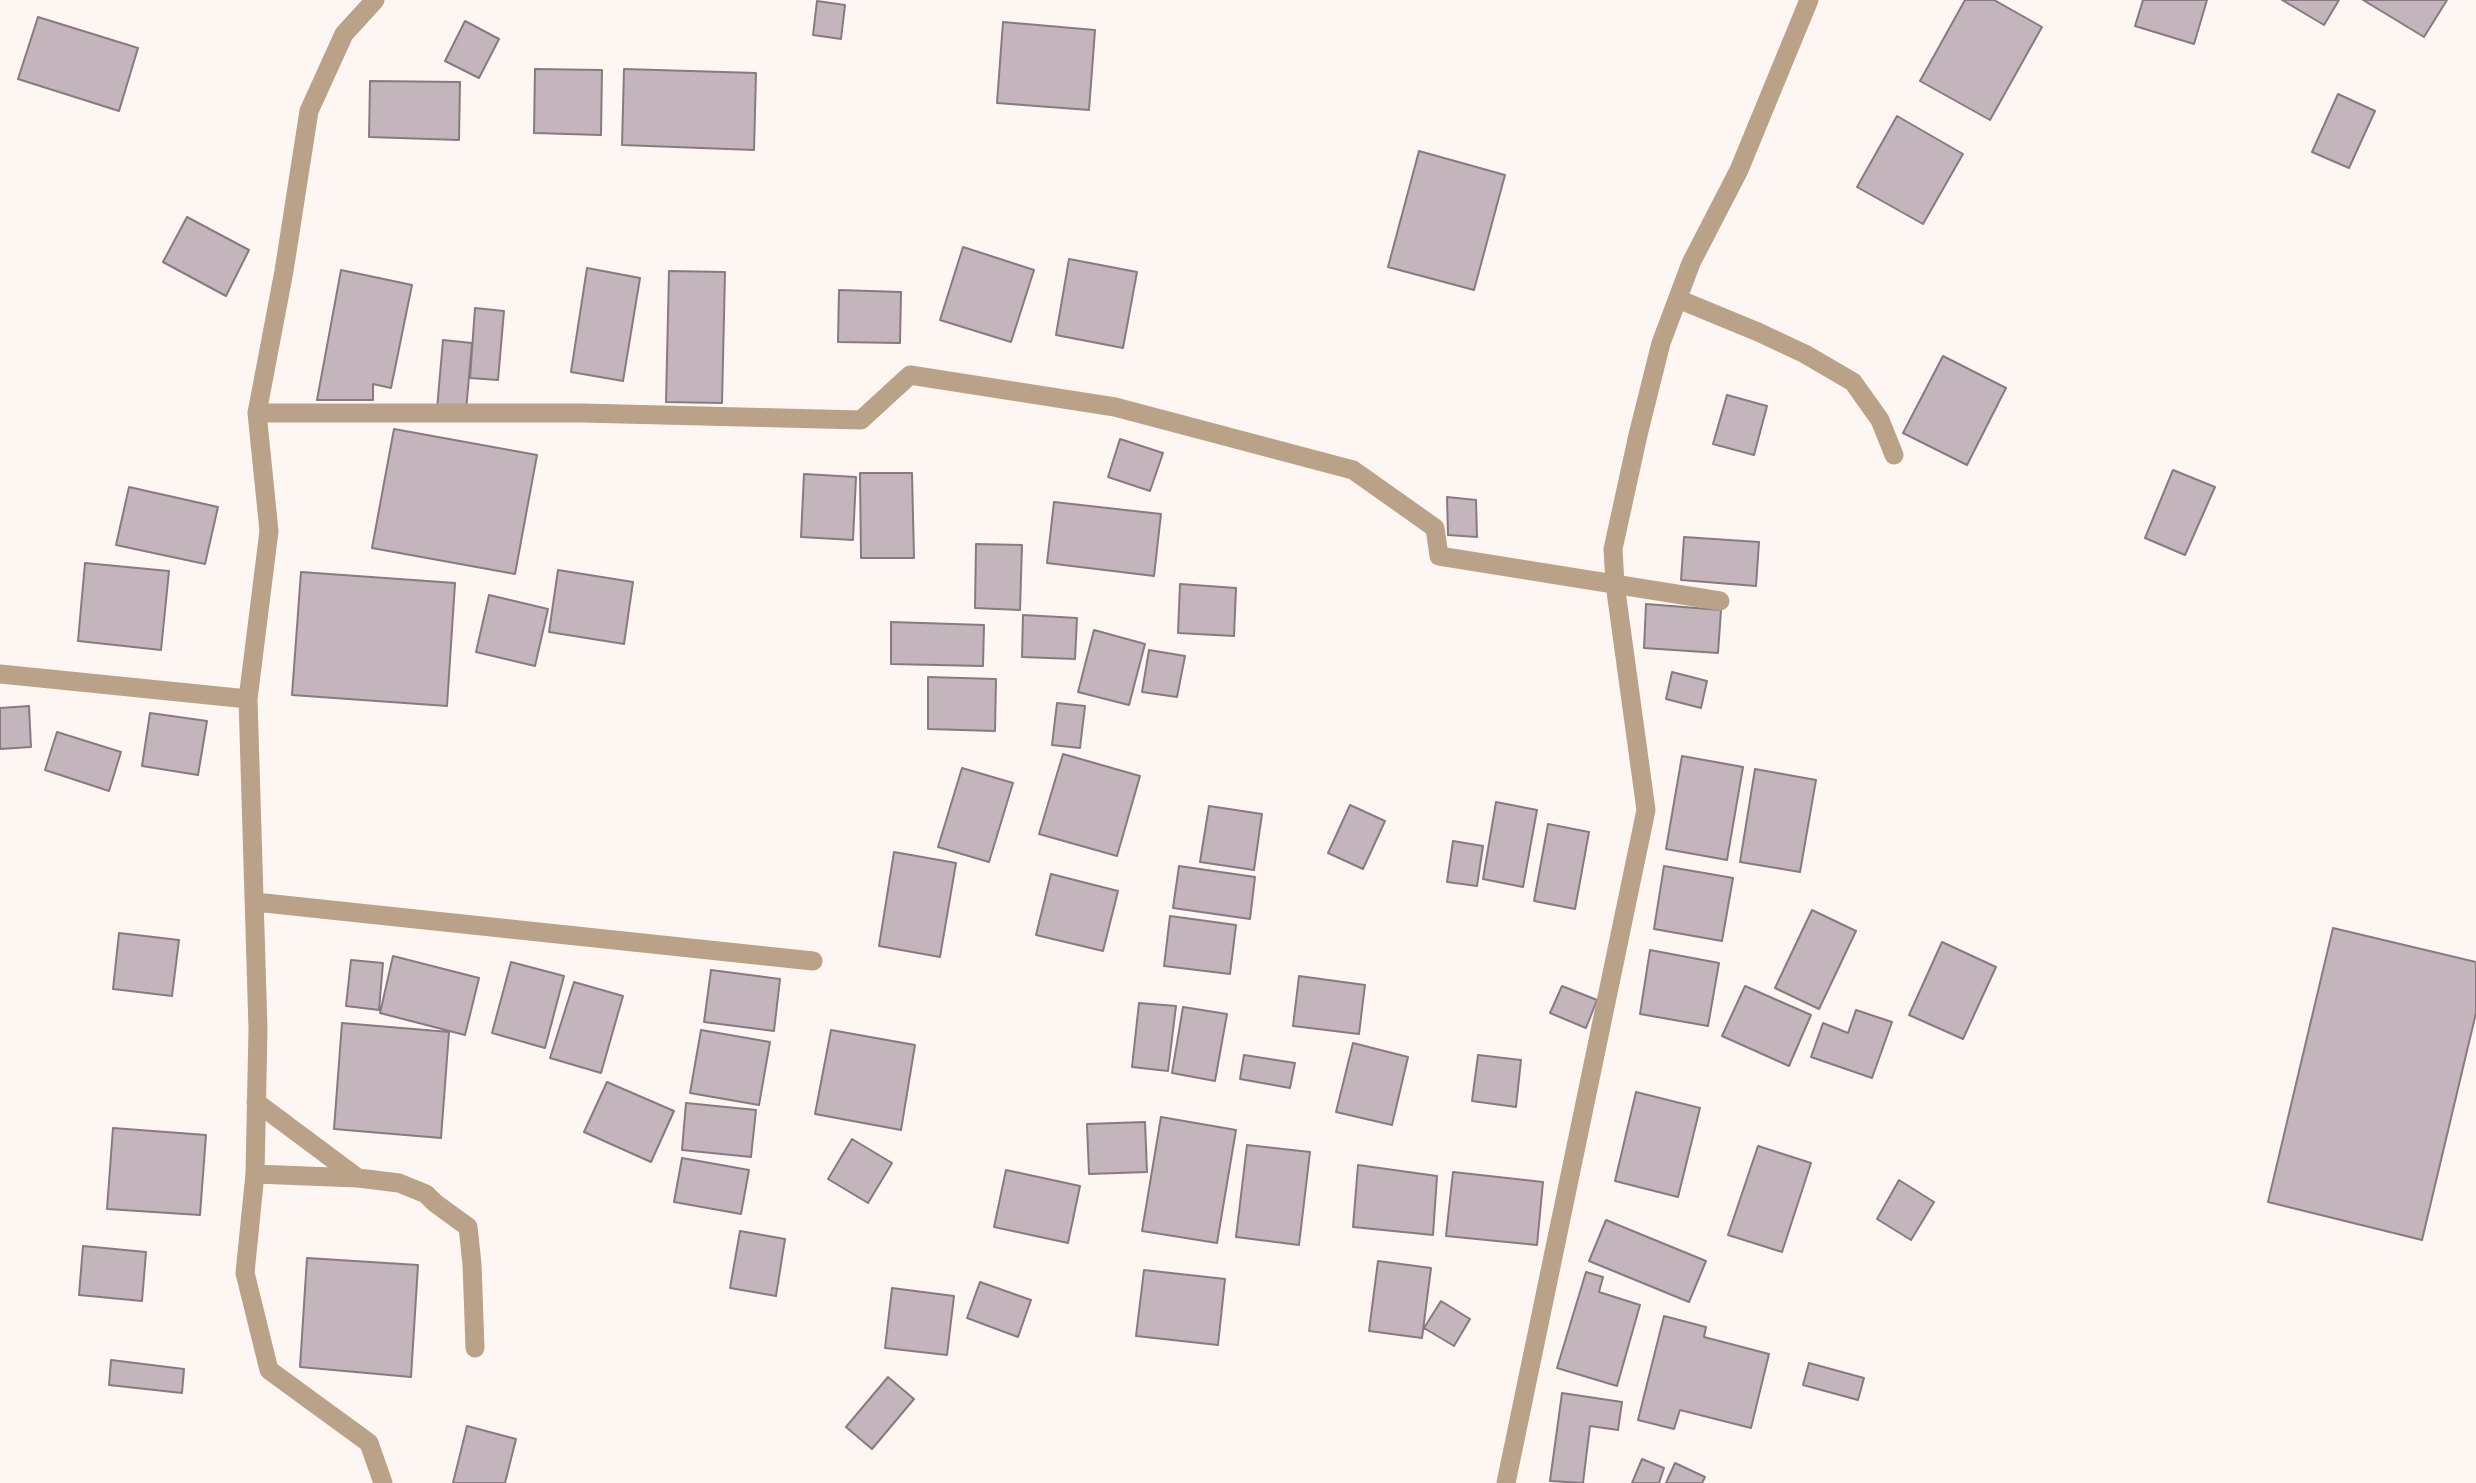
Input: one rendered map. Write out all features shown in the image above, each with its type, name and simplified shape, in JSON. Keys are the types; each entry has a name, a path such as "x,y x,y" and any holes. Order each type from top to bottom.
{"street":[{"path":"374,0 344,34 309,111 284,271 257,413 269,531 248,699 258,1029 255,1174 245,1273 269,1370 369,1443 383,1483"},
{"path":"1506,1483 1646,810 1615,584 1614,549 1661,343 1691,263 1744,159 1809,0"},
{"path":"1678,299 1805,354 1853,382 1880,420 1894,455"},
{"path":"257,413 582,413 861,420 910,375 1115,407 1353,470 1435,528 1439,556 1720,601"},
{"path":"0,674 248,699"},
{"path":"255,902 813,961"},
{"path":"256,1102 358,1178"},
{"path":"255,1174 358,1178 399,1184 426,1194 468,1227 475,1348"}],"building":[{"path":"1965,0 1994,0 2042,27 1990,120 1920,81"},
{"path":"2143,0 2207,0 2194,44 2135,26"},
{"path":"2282,0 2339,0 2324,25"},
{"path":"2363,0 2447,0 2424,37"},
{"path":"817,1 845,5 841,39 813,35"},
{"path":"38,17 138,48 119,111 18,79"},
{"path":"465,21 499,39 479,78 445,61"},
{"path":"1003,22 1095,30 1089,110 997,103"},
{"path":"535,69 602,70 601,135 534,133"},
{"path":"624,69 756,73 754,150 622,145"},
{"path":"370,81 460,82 459,140 369,137"},
{"path":"2338,94 2375,111 2349,168 2312,152"},
{"path":"1897,116 1963,154 1923,224 1857,187"},
{"path":"1419,151 1505,175 1474,290 1388,267"},
{"path":"187,217 249,250 226,296 163,262"},
{"path":"963,247 1034,270 1011,342 940,320"},
{"path":"1069,259 1137,272 1123,348 1056,335"},
{"path":"587,268 640,278 623,381 571,372"},
{"path":"341,270 412,285 391,388 373,384 373,400 317,400"},
{"path":"669,271 725,272 722,403 666,402"},
{"path":"839,290 901,292 900,343 838,342"},
{"path":"475,308 504,311 498,380 470,378"},
{"path":"443,340 472,343 466,411 437,409"},
{"path":"1943,356 2006,388 1967,465 1903,433"},
{"path":"1727,395 1767,406 1754,455 1713,444"},
{"path":"394,429 537,455 515,574 372,548"},
{"path":"1120,439 1163,453 1150,491 1108,477"},
{"path":"2173,470 2215,487 2185,555 2145,538"},
{"path":"860,473 912,473 914,558 861,558"},
{"path":"804,474 856,477 853,540 801,537"},
{"path":"129,487 218,507 205,564 116,545"},
{"path":"1447,497 1476,500 1477,537 1448,535"},
{"path":"1054,502 1161,514 1154,576 1047,563"},
{"path":"1684,537 1759,542 1756,586 1681,580"},
{"path":"976,544 1022,545 1020,610 975,608"},
{"path":"85,563 169,571 161,650 78,641"},
{"path":"558,570 633,582 624,644 549,632"},
{"path":"301,572 455,583 447,706 292,695"},
{"path":"1180,584 1236,588 1234,636 1178,633"},
{"path":"489,595 548,609 535,666 476,652"},
{"path":"1646,604 1721,610 1718,653 1644,648"},
{"path":"1023,615 1077,618 1075,659 1022,657"},
{"path":"891,622 984,625 983,666 891,664"},
{"path":"1094,630 1145,644 1129,705 1078,692"},
{"path":"1149,650 1185,656 1177,697 1142,692"},
{"path":"1672,672 1707,681 1701,708 1666,699"},
{"path":"928,677 996,679 995,731 928,729"},
{"path":"1057,703 1085,706 1080,748 1052,745"},
{"path":"29,706 31,747 0,749 0,708"},
{"path":"150,713 207,721 198,775 142,766"},
{"path":"57,732 121,752 109,791 45,770"},
{"path":"1063,754 1140,776 1117,856 1039,834"},
{"path":"1682,756 1743,767 1727,860 1666,849"},
{"path":"962,768 1013,783 989,862 938,847"},
{"path":"1755,769 1816,780 1800,872 1740,862"},
{"path":"1496,802 1537,810 1523,887 1483,879"},
{"path":"1350,805 1385,821 1363,869 1328,853"},
{"path":"1209,806 1262,814 1254,870 1200,862"},
{"path":"1548,824 1589,832 1575,909 1534,901"},
{"path":"1453,841 1483,846 1477,886 1447,882"},
{"path":"894,852 956,863 940,957 879,946"},
{"path":"1179,866 1255,877 1250,919 1173,908"},
{"path":"1664,866 1733,878 1722,941 1654,929"},
{"path":"1051,874 1118,891 1103,951 1036,935"},
{"path":"1812,910 1856,931 1819,1009 1775,988"},
{"path":"1170,916 1236,925 1230,974 1164,966"},
{"path":"2333,928 2476,962 2476,1013 2422,1240 2268,1202"},
{"path":"119,933 179,940 172,996 113,989"},
{"path":"1942,942 1996,967 1963,1039 1909,1015"},
{"path":"1650,950 1719,963 1708,1026 1640,1014"},
{"path":"393,956 479,978 465,1035 380,1013"},
{"path":"351,960 383,963 379,1010 346,1006"},
{"path":"511,962 564,976 545,1048 492,1033"},
{"path":"711,970 780,979 774,1031 704,1022"},
{"path":"1299,976 1365,985 1359,1034 1293,1026"},
{"path":"574,982 623,996 601,1073 550,1058"},
{"path":"1562,986 1597,1000 1586,1028 1550,1013"},
{"path":"1745,986 1811,1015 1789,1066 1722,1036"},
{"path":"1139,1003 1176,1006 1168,1071 1132,1067"},
{"path":"1183,1007 1227,1014 1215,1081 1172,1073"},
{"path":"1856,1010 1892,1022 1872,1078 1811,1057 1823,1023 1848,1033"},
{"path":"342,1023 449,1032 441,1138 334,1129"},
{"path":"701,1030 770,1042 759,1105 690,1093"},
{"path":"831,1030 915,1045 901,1130 815,1114"},
{"path":"1353,1043 1408,1057 1392,1125 1336,1112"},
{"path":"1244,1055 1295,1063 1290,1088 1240,1079"},
{"path":"1478,1055 1521,1060 1516,1107 1472,1101"},
{"path":"607,1082 674,1111 651,1162 584,1132"},
{"path":"1636,1092 1700,1108 1678,1197 1615,1181"},
{"path":"686,1103 756,1110 751,1157 682,1150"},
{"path":"1161,1117 1236,1130 1217,1243 1142,1231"},
{"path":"1145,1122 1147,1172 1089,1174 1087,1124"},
{"path":"113,1128 206,1135 200,1215 107,1209"},
{"path":"852,1139 892,1163 868,1203 828,1179"},
{"path":"1247,1145 1310,1152 1299,1245 1236,1237"},
{"path":"1758,1146 1811,1163 1782,1252 1728,1235"},
{"path":"682,1158 749,1170 741,1214 674,1202"},
{"path":"1358,1165 1437,1176 1433,1235 1353,1227"},
{"path":"1006,1170 1080,1186 1068,1243 994,1227"},
{"path":"1453,1172 1543,1182 1537,1245 1446,1236"},
{"path":"1899,1180 1934,1202 1911,1240 1877,1219"},
{"path":"1606,1220 1706,1261 1689,1302 1589,1261"},
{"path":"740,1231 785,1239 776,1296 730,1288"},
{"path":"83,1246 146,1252 142,1301 79,1295"},
{"path":"307,1258 418,1265 411,1377 300,1367"},
{"path":"1378,1261 1431,1268 1422,1338 1369,1331"},
{"path":"1144,1270 1225,1279 1218,1345 1136,1336"},
{"path":"1586,1272 1603,1277 1599,1292 1640,1305 1617,1386 1557,1368"},
{"path":"980,1282 1031,1300 1018,1337 967,1318"},
{"path":"892,1288 954,1296 947,1355 885,1348"},
{"path":"1441,1301 1470,1319 1454,1346 1424,1328"},
{"path":"1664,1316 1706,1327 1704,1337 1769,1354 1751,1428 1680,1410 1674,1429 1638,1420"},
{"path":"111,1360 184,1369 182,1393 109,1385"},
{"path":"1809,1363 1864,1378 1858,1400 1803,1385"},
{"path":"888,1377 914,1399 872,1449 846,1427"},
{"path":"1562,1393 1622,1402 1618,1430 1590,1426 1583,1483 1550,1481"},
{"path":"467,1426 516,1439 505,1483 453,1483"},
{"path":"1642,1459 1664,1468 1659,1483 1632,1483"},
{"path":"1675,1463 1705,1477 1702,1483 1666,1483"}]}
